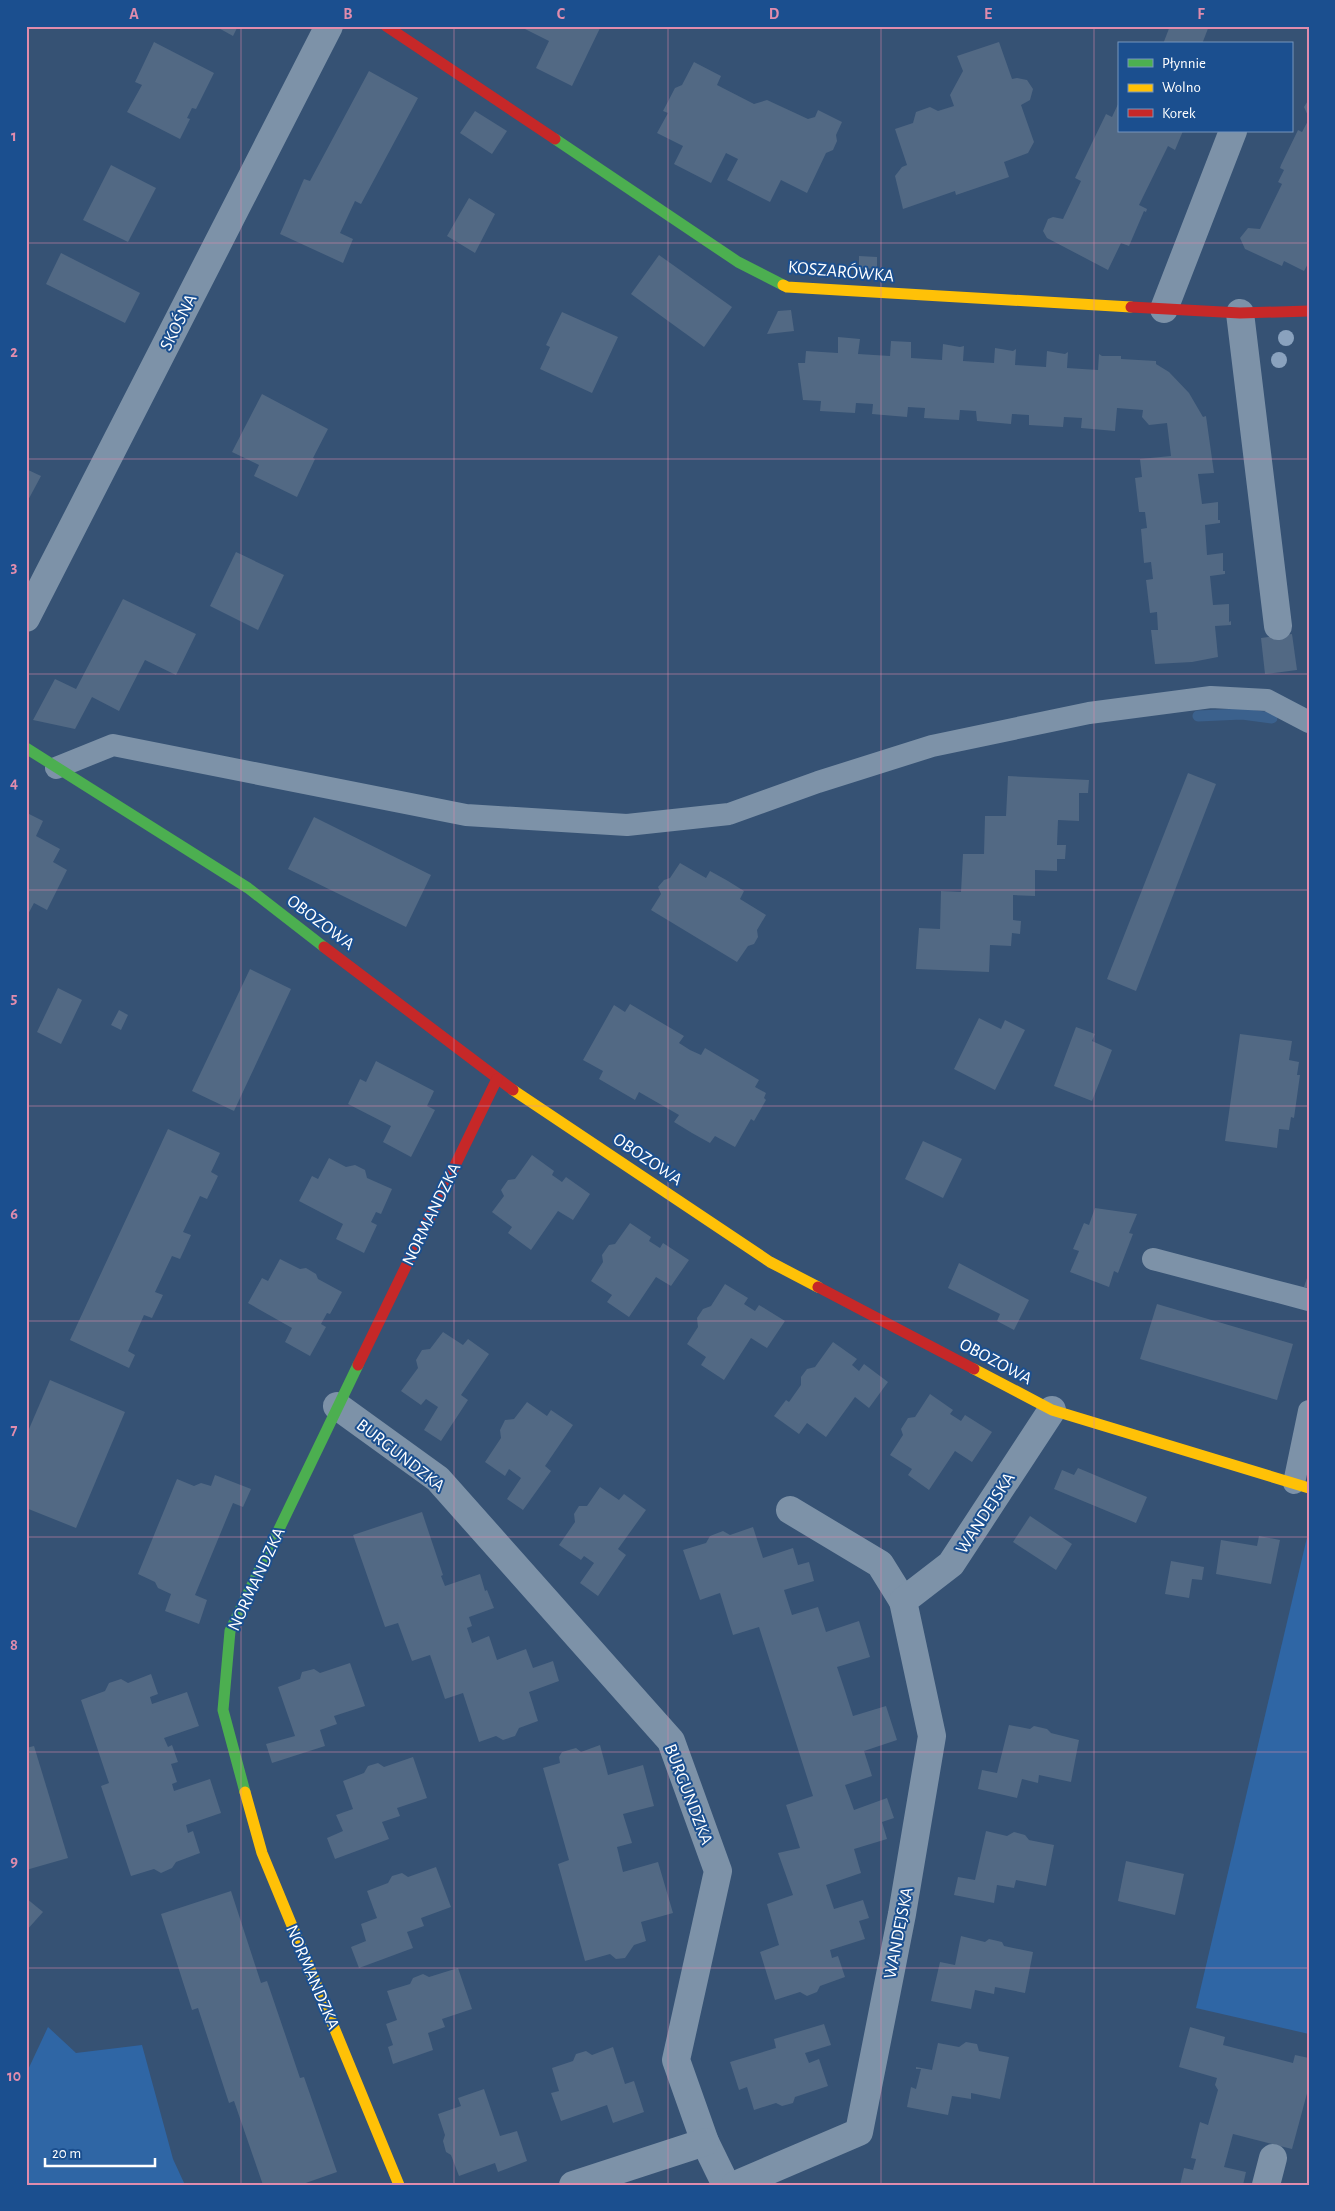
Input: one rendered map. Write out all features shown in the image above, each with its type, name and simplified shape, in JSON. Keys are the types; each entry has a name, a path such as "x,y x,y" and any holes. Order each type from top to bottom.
{"street":[{"name":"SKOŚNA","path":"26,618 329,26"},
{"name":"KOSZARÓWKA","path":"386,26 738,262 787,288 1240,313 1309,312"},
{"path":"1164,309 1233,132"},
{"path":"1240,313 1278,626"},
{"name":"OBOZOWA","path":"26,748 248,888 497,1079 770,1262 1052,1410 1301,1486"},
{"name":"NORMANDZKA","path":"400,2185 262,1853 223,1710 230,1631 337,1406 497,1079"},
{"name":"BURGUNDZKA","path":"337,1406 438,1479 671,1741 718,1871 676,2060 705,2142 726,2185"},
{"name":"WANDEJSKA","path":"903,1601 951,1564 1052,1410"},
{"name":"WANDEJSKA","path":"735,2185 859,2132 900,1924 932,1736 903,1601 880,1564 790,1510"},
{"path":"573,2185 705,2142"},
{"path":"1266,2185 1273,2158"}],"lane":[{"path":"56,768 113,745 466,815 626,825 729,814 818,782 932,746 1089,713 1211,697 1266,700 1309,722"},
{"path":"1153,1259 1309,1300"},
{"path":"1301,1486 1309,1411"}],"shaded area":[{"path":"1309,1529 1309,2034 1196,2008"},
{"path":"48,2027 76,2053 142,2045 173,2159 185,2185 26,2185 26,2074"}],"building":[{"path":"215,26 238,26 233,36"},
{"path":"527,26 601,26 572,86 536,68 549,41 525,29"},
{"path":"1170,26 1209,26 1203,42 1164,42"},
{"path":"154,42 214,73 196,109 192,108 187,118 190,119 180,139 127,112 142,85 135,82"},
{"path":"999,42 1012,79 1027,80 1033,89 1030,100 1021,105 1034,142 1028,153 1004,162 1009,177 956,195 955,191 903,209 895,176 902,167 907,165 895,129 913,123 916,112 930,107 938,111 954,106 950,95 963,71 957,56"},
{"path":"694,62 721,76 717,85 754,104 767,100 808,119 815,117 818,110 842,122 836,135 837,141 833,150 826,153 807,193 781,180 770,202 727,180 738,159 726,153 711,183 674,164 683,146 657,133 668,113 663,111 675,88 682,85"},
{"path":"369,71 418,98 361,204 355,201 340,233 353,239 343,263 280,234 304,179 310,181"},
{"path":"1309,99 1309,118 1304,107"},
{"path":"1118,104 1118,132 1183,132 1175,150 1168,146 1139,205 1147,209 1146,212 1144,211 1129,246 1121,243 1108,270 1047,238 1043,231 1048,219 1053,217 1063,219 1081,181 1075,178 1106,114 1112,117"},
{"path":"475,111 507,131 492,154 460,133"},
{"path":"1309,119 1309,262 1304,271 1284,261 1282,266 1245,249 1240,238 1248,228 1260,229 1282,184 1278,182 1284,170 1280,168 1281,165 1298,130 1302,132"},
{"path":"111,165 156,188 128,242 83,220"},
{"path":"469,198 495,214 475,253 447,236"},
{"path":"61,253 140,293 125,323 46,284"},
{"path":"659,255 732,307 704,347 631,294"},
{"path":"859,256 877,257 877,269 859,268"},
{"path":"791,310 794,331 767,334 778,311"},
{"path":"562,312 618,337 592,393 540,369 550,347 546,345"},
{"path":"838,337 860,339 858,354 890,356 891,341 911,342 911,358 942,360 943,344 964,346 963,361 994,363 995,348 1013,351 1016,349 1015,365 1046,367 1047,351 1065,354 1068,352 1067,368 1098,370 1099,354 1102,356 1121,356 1121,359 1156,361 1156,364 1169,372 1189,393 1203,417 1206,416 1214,473 1198,474 1202,504 1218,502 1218,520 1220,520 1220,523 1205,525 1207,555 1223,553 1223,571 1225,571 1225,574 1210,576 1213,605 1229,604 1229,622 1231,621 1231,625 1215,626 1218,657 1192,662 1155,664 1151,630 1158,630 1157,612 1150,613 1146,580 1153,579 1151,562 1144,563 1141,529 1147,528 1145,512 1139,512 1135,478 1142,477 1140,459 1171,456 1167,423 1149,425 1142,417 1143,410 1117,408 1115,431 1081,428 1082,418 1064,417 1063,427 1029,425 1029,415 1012,414 1011,424 977,421 976,411 960,410 959,420 924,418 925,408 908,407 907,417 872,414 873,404 856,403 855,413 820,411 821,401 803,400 798,363 805,363 806,351 838,353"},
{"path":"262,394 328,429 313,458 315,459 297,497 254,476 259,465 232,452"},
{"path":"26,469 41,476 26,504"},
{"path":"236,552 284,575 258,630 210,606"},
{"path":"123,599 196,634 176,675 145,660 119,711 92,697 75,729 33,720 55,679 76,689"},
{"path":"1292,634 1297,670 1265,674 1261,638"},
{"path":"1188,773 1216,784 1136,991 1107,979"},
{"path":"1008,776 1089,780 1088,793 1079,793 1079,821 1058,820 1057,845 1066,845 1065,859 1057,859 1057,871 1035,870 1035,896 1013,895 1013,920 1021,921 1020,934 1012,933 1011,946 990,945 989,972 916,969 919,928 940,929 941,891 961,892 963,854 984,854 985,816 1006,816"},
{"path":"27,813 43,821 36,836 60,849 53,862 67,870 47,910 34,903 26,918"},
{"path":"314,817 431,875 406,927 288,869"},
{"path":"680,863 706,878 710,871 728,881 744,891 740,899 766,915 757,930 758,937 754,944 748,946 737,962 651,910 661,894 658,887 664,880 670,878"},
{"path":"250,969 291,989 234,1111 192,1091"},
{"path":"58,988 82,1000 61,1044 37,1032"},
{"path":"630,1004 684,1036 679,1043 690,1050 701,1055 705,1048 759,1080 755,1087 766,1093 764,1098 766,1100 754,1121 751,1119 735,1147 715,1136 710,1143 692,1133 674,1122 679,1115 639,1092 635,1100 599,1079 603,1071 583,1060 614,1005 625,1012"},
{"path":"119,1010 128,1015 121,1030 111,1025"},
{"path":"979,1018 1001,1029 1005,1020 1025,1030 995,1090 954,1069"},
{"path":"1076,1027 1095,1034 1092,1041 1112,1050 1092,1101 1054,1086"},
{"path":"1240,1034 1292,1041 1289,1060 1299,1062 1297,1075 1300,1075 1294,1118 1291,1117 1289,1130 1279,1129 1277,1148 1225,1141"},
{"path":"376,1061 434,1091 427,1106 435,1110 411,1157 383,1142 391,1126 348,1104 360,1079 366,1082"},
{"path":"168,1129 220,1153 211,1172 218,1176 207,1199 200,1196 183,1232 191,1235 180,1259 172,1256 155,1292 163,1295 152,1318 144,1315 128,1351 135,1355 129,1368 70,1340"},
{"path":"923,1141 962,1159 943,1198 905,1179"},
{"path":"532,1155 554,1171 552,1175 562,1182 566,1177 590,1194 573,1220 558,1211 531,1250 508,1233 512,1227 492,1212 504,1196 501,1190 508,1180 515,1179"},
{"path":"329,1158 346,1167 355,1165 365,1170 367,1178 392,1189 381,1214 376,1212 371,1222 377,1225 364,1253 336,1239 343,1224 299,1201 312,1176 318,1179"},
{"path":"1095,1208 1137,1214 1129,1233 1133,1234 1118,1273 1114,1271 1109,1287 1070,1272 1079,1251 1073,1249 1084,1223 1089,1225"},
{"path":"630,1223 651,1237 649,1241 660,1248 663,1243 689,1260 671,1286 656,1277 629,1317 607,1302 612,1295 591,1281 603,1262 602,1255 609,1245 615,1244"},
{"path":"280,1259 300,1269 306,1268 316,1274 318,1279 342,1292 330,1314 327,1313 321,1324 326,1327 310,1356 285,1342 292,1328 248,1303 262,1278 268,1281"},
{"path":"959,1263 1029,1300 1014,1330 997,1321 1000,1314 948,1288"},
{"path":"1309,1272 1309,1288 1304,1287"},
{"path":"725,1284 748,1298 744,1304 755,1311 759,1305 785,1321 767,1348 751,1338 724,1380 701,1365 706,1357 687,1344 698,1327 697,1318 703,1309 711,1306"},
{"path":"1157,1304 1293,1344 1277,1400 1140,1359"},
{"path":"443,1332 463,1345 468,1339 489,1354 461,1395 468,1400 441,1441 424,1430 438,1407 426,1399 421,1405 401,1391 418,1368 416,1360 422,1350 430,1349"},
{"path":"833,1342 857,1359 852,1365 859,1371 864,1364 888,1382 869,1408 855,1397 826,1437 807,1423 799,1434 774,1416 786,1400 789,1402 801,1385 801,1377 807,1369 815,1367"},
{"path":"50,1380 125,1412 76,1528 26,1508 26,1436"},
{"path":"930,1394 953,1410 950,1414 961,1421 965,1415 992,1432 972,1462 955,1451 929,1490 908,1475 912,1469 890,1455 903,1435 901,1429 908,1418 915,1417"},
{"path":"527,1402 547,1416 551,1410 573,1425 545,1466 551,1471 523,1510 507,1499 521,1478 509,1469 505,1476 485,1462 501,1438 500,1430 505,1420 514,1419"},
{"path":"1078,1468 1147,1497 1136,1523 1054,1489 1062,1470 1074,1475"},
{"path":"215,1475 251,1489 243,1507 233,1503 195,1595 207,1600 199,1624 165,1611 171,1594 158,1588 155,1582 138,1574 177,1479 194,1486 201,1483 211,1486"},
{"path":"600,1487 619,1500 624,1494 646,1510 618,1549 626,1555 598,1596 580,1583 594,1563 584,1556 581,1560 559,1545 575,1522 574,1514 579,1506 587,1506"},
{"path":"422,1512 445,1586 480,1574 485,1591 487,1590 494,1608 469,1617 472,1626 467,1628 472,1643 489,1636 497,1660 526,1649 533,1668 553,1661 559,1681 529,1692 538,1721 519,1728 515,1736 503,1740 496,1736 479,1742 463,1693 445,1699 430,1655 412,1661 398,1623 385,1627 353,1535"},
{"path":"1030,1516 1072,1544 1056,1570 1013,1542"},
{"path":"753,1527 763,1558 793,1548 798,1565 809,1562 814,1581 784,1590 792,1615 818,1607 826,1632 859,1621 870,1657 837,1667 853,1716 886,1706 897,1740 864,1751 872,1776 845,1785 854,1810 887,1798 894,1818 882,1822 887,1839 854,1849 861,1873 826,1885 834,1909 863,1900 869,1918 859,1921 865,1939 830,1950 832,1958 838,1956 845,1977 820,1986 817,1992 807,1996 800,1992 775,2000 760,1952 779,1945 767,1904 793,1895 778,1853 800,1848 786,1805 813,1796 759,1627 733,1635 720,1593 700,1600 683,1550 706,1543 710,1536 723,1531 730,1535"},
{"path":"1259,1536 1280,1540 1271,1584 1216,1574 1221,1540 1257,1546"},
{"path":"1171,1561 1204,1567 1202,1580 1192,1579 1189,1598 1165,1594"},
{"path":"350,1663 365,1706 334,1716 337,1724 320,1730 325,1746 272,1763 266,1744 295,1736 278,1687 300,1679 302,1672 314,1669 320,1673"},
{"path":"151,1674 158,1694 150,1697 152,1704 187,1692 199,1726 164,1738 168,1747 172,1745 178,1762 171,1764 177,1782 172,1784 174,1791 210,1779 221,1813 186,1825 188,1833 193,1831 200,1853 176,1862 172,1868 161,1873 154,1869 131,1876 101,1786 109,1783 81,1700 105,1691 109,1683 121,1679 128,1683"},
{"path":"1009,1725 1030,1729 1034,1726 1047,1729 1051,1733 1079,1740 1071,1782 1039,1775 1038,1783 1022,1779 1017,1798 978,1789 982,1770 997,1773"},
{"path":"600,1745 608,1775 643,1765 654,1806 623,1814 632,1843 617,1847 623,1872 658,1862 673,1913 641,1922 646,1941 634,1945 625,1958 616,1959 610,1954 585,1961 558,1864 569,1860 543,1768 560,1763 559,1757 562,1752 576,1748 581,1752"},
{"path":"34,1746 68,1858 26,1870 26,1748"},
{"path":"413,1757 427,1798 397,1808 400,1816 382,1822 389,1839 335,1859 327,1838 343,1831 336,1815 353,1809 343,1781 364,1773 368,1766 378,1763 384,1767"},
{"path":"986,1831 1007,1836 1014,1832 1025,1835 1029,1840 1054,1845 1046,1886 1016,1880 1014,1888 997,1885 994,1903 954,1895 958,1877 975,1880"},
{"path":"1126,1861 1184,1874 1175,1915 1118,1901"},
{"path":"436,1867 451,1907 421,1918 424,1926 407,1932 413,1948 359,1968 351,1947 366,1941 361,1924 377,1918 367,1891 388,1883 392,1876 402,1873 408,1877"},
{"path":"231,1891 261,1983 267,1981 300,2078 304,2077 337,2172 300,2185 263,2185 234,2101 229,2103 198,2008 192,2010 161,1914"},
{"path":"26,1898 43,1912 26,1931"},
{"path":"961,1936 985,1942 989,1939 1002,1942 1004,1946 1033,1952 1025,1993 995,1987 994,1994 975,1990 971,2009 931,2001 940,1962 955,1965"},
{"path":"458,1968 472,2009 442,2019 445,2027 428,2033 433,2050 393,2064 388,2047 393,2045 386,2024 397,2020 387,1991 410,1984 413,1978 423,1974 429,1977"},
{"path":"824,2024 831,2045 805,2053 809,2063 819,2059 828,2086 795,2097 793,2103 782,2106 776,2103 754,2110 747,2087 739,2090 730,2062 776,2048 774,2039"},
{"path":"1190,2027 1225,2037 1223,2045 1293,2063 1295,2055 1309,2058 1309,2086 1292,2149 1233,2134 1224,2167 1246,2172 1243,2185 1180,2185 1184,2168 1193,2170 1196,2159 1191,2158 1200,2122 1208,2125 1218,2090 1215,2085 1217,2078 1179,2067"},
{"path":"966,2042 977,2044 979,2051 1009,2057 1000,2099 971,2093 971,2099 952,2096 948,2115 907,2107 911,2087 916,2089 921,2069 916,2069 916,2067 932,2070 938,2043 959,2047"},
{"path":"613,2047 625,2084 634,2081 644,2112 613,2123 607,2105 561,2121 551,2093 559,2091 552,2068 573,2061 576,2054 586,2051 592,2055"},
{"path":"484,2089 500,2136 517,2131 527,2161 498,2172 495,2163 459,2176 451,2155 446,2152 443,2141 445,2135 438,2114 461,2106 458,2098"}],"waterway":[{"path":"1198,716 1242,714 1272,718"}],"traffic: fast":[{"path":"555,139 738,262 783,285"},
{"path":"26,748 248,888 324,947"},
{"path":"245,1792 223,1710 230,1631 358,1365"}],"traffic: slow":[{"path":"783,285 787,287 1131,307"},
{"path":"513,1090 770,1262 818,1287"},
{"path":"974,1369 1052,1410 1309,1488"},
{"path":"245,1792 262,1853 399,2185"}],"traffic: jam":[{"path":"386,26 555,139"},
{"path":"1131,307 1240,313 1309,311"},
{"path":"324,947 513,1090"},
{"path":"358,1365 497,1079"},
{"path":"818,1287 974,1369"}]}
